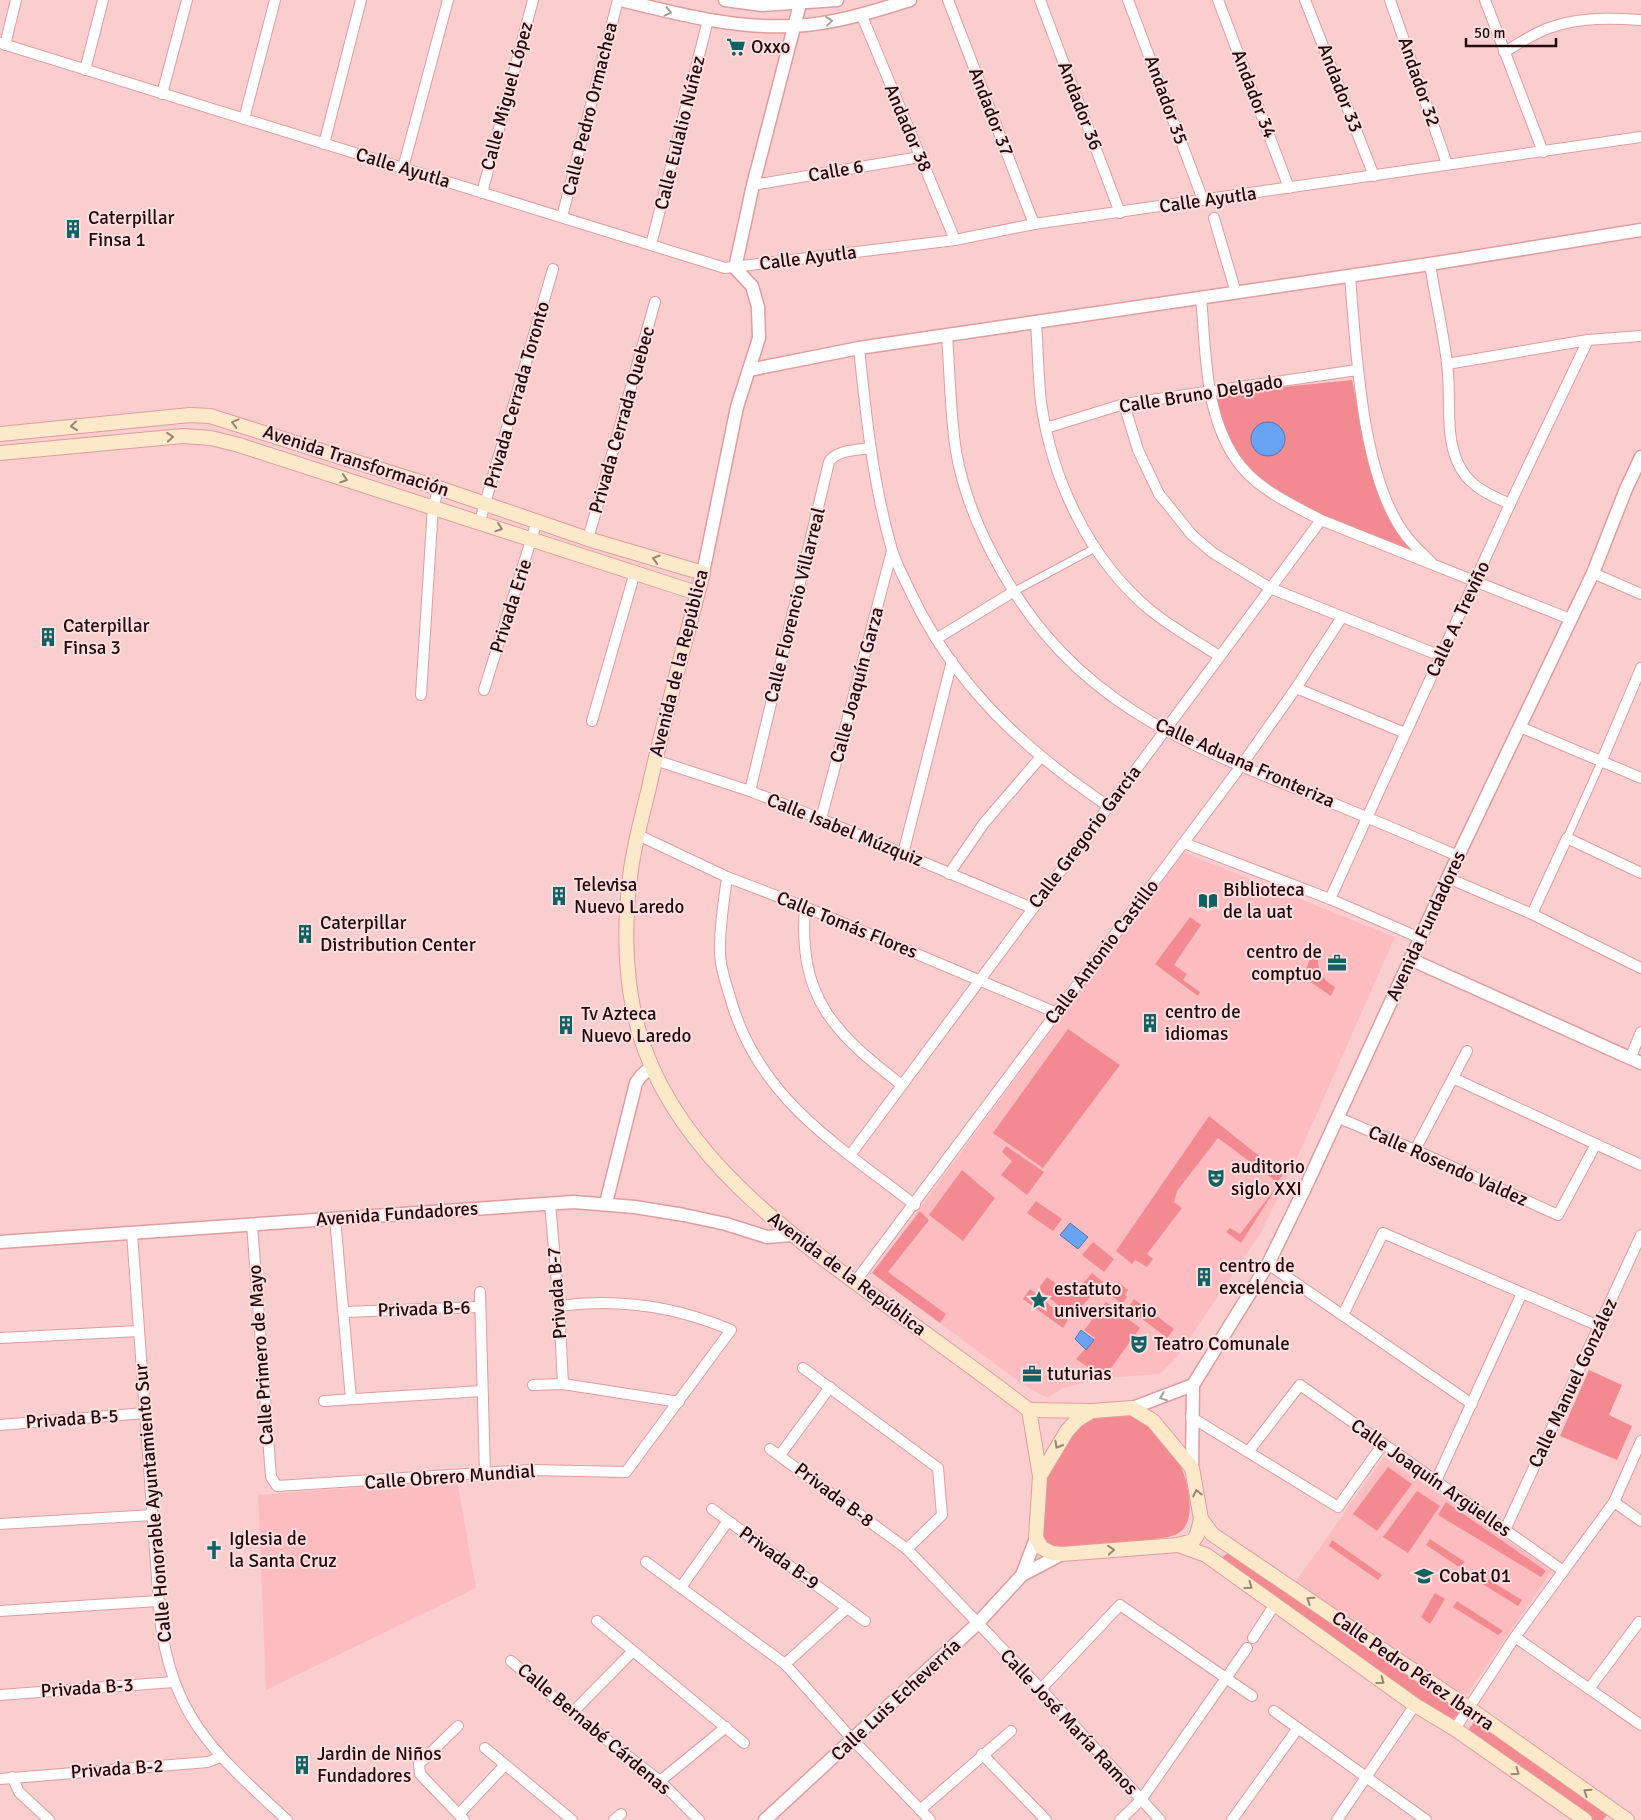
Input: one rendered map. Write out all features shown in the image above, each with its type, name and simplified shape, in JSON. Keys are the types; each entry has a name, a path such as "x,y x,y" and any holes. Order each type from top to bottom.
{"main road":[{"name":"Avenida Transformación","path":"0,434 190,415 210,416 439,488 588,539 702,573"},
{"path":"141,420 143,440"},
{"name":"Avenida Transformación","path":"0,453 182,436 211,438 480,521 697,593"},
{"path":"321,471 327,452"},
{"path":"364,485 370,466"},
{"path":"398,496 400,476"},
{"name":"Avenida de la República","path":"702,573 655,760 630,878 627,952 638,1028 652,1066 678,1112 713,1158 743,1190 791,1235 1029,1410"},
{"path":"1132,1408 1153,1421 1192,1468 1201,1519 1196,1538 1193,1541 1178,1545 1062,1554 1052,1553 1042,1548 1036,1538 1040,1476 1029,1410 1092,1412 1132,1408"},
{"path":"1040,1476 1067,1431 1077,1420 1092,1412"},
{"name":"Calle Pedro Pérez Ibarra","path":"1201,1519 1212,1534 1470,1709 1620,1818"},
{"name":"Calle Pedro Pérez Ibarra","path":"1178,1545 1197,1550 1224,1568 1415,1705 1455,1729 1585,1820"},
{"path":"1224,1568 1220,1561 1222,1553 1229,1549 1237,1551"}],"street":[{"path":"2,44 16,0"},
{"path":"84,70 103,0"},
{"path":"162,94 187,0"},
{"path":"244,119 275,0"},
{"path":"324,144 361,0"},
{"path":"403,168 448,0"},
{"name":"Calle Miguel López","path":"482,192 533,0"},
{"path":"620,0 708,20 795,26 862,16 910,0"},
{"name":"Calle Pedro Ormachea","path":"562,217 620,0"},
{"path":"725,0 762,4 837,0"},
{"name":"Andador 37","path":"948,0 1034,224"},
{"name":"Andador 36","path":"1040,0 1120,212"},
{"name":"Andador 35","path":"1128,0 1203,200"},
{"name":"Andador 34","path":"1218,0 1289,188"},
{"name":"Andador 33","path":"1305,0 1374,176"},
{"name":"Andador 32","path":"1390,0 1447,164"},
{"path":"1485,0 1543,152"},
{"path":"735,268 753,186 800,2"},
{"name":"Andador 38","path":"862,16 954,240"},
{"path":"1504,52 1552,27 1584,20 1615,18 1641,20"},
{"name":"Calle Eulalio Núñez","path":"651,245 708,20"},
{"name":"Calle Ayutla","path":"2,44 725,268 954,240 1034,224 1641,137"},
{"name":"Calle 6","path":"753,186 920,157"},
{"path":"1214,218 1236,292"},
{"path":"749,370 859,348 1430,264 1641,230"},
{"path":"1430,264 1447,364 1451,437 1461,469 1484,492 1510,504"},
{"name":"Avenida de la República","path":"702,573 737,407 759,338 758,307 752,286 735,268"},
{"name":"Privada Cerrada Toronto","path":"480,521 553,269"},
{"path":"1350,276 1357,370 1367,427 1380,482 1393,513 1407,536 1433,564"},
{"path":"1202,297 1210,392 1223,434 1235,458 1263,486 1284,501 1321,520 1570,619"},
{"name":"Privada Cerrada Quebec","path":"588,539 656,302"},
{"path":"1036,323 1041,402 1046,428 1069,500 1095,548 1132,593 1150,609 1219,656"},
{"name":"Calle Aduana Fronteriza","path":"947,336 956,451 964,485 977,523 1014,592 1043,632 1089,679 1116,701 1164,731 1241,766 1458,856"},
{"path":"1447,364 1588,340 1641,336"},
{"name":"Calle A. Treviño","path":"1330,899 1510,504 1588,340"},
{"path":"859,348 870,448 892,551 930,631 964,680 1010,730 1040,758 1108,806"},
{"name":"Calle Bruno Delgado","path":"1046,428 1124,404 1357,370"},
{"path":"1124,404 1138,450 1159,494 1192,534 1213,553 1270,588 1441,656"},
{"name":"Calle Florencio Villarreal","path":"750,791 829,462 839,454 870,448"},
{"name":"Avenida Fundadores","path":"1193,1385 1268,1264 1338,1118 1458,856 1593,573 1641,457"},
{"path":"420,695 433,507 439,488"},
{"name":"Calle Gregorio García","path":"851,1154 1321,520"},
{"name":"Privada Erie","path":"484,690 537,521"},
{"path":"936,639 1014,592 1095,548"},
{"name":"Calle Joaquín Garza","path":"821,819 892,551"},
{"path":"592,721 634,572"},
{"path":"1593,573 1641,594"},
{"name":"Calle Antonio Castillo","path":"855,1282 915,1205 1241,766 1296,688 1342,617"},
{"path":"903,854 952,661"},
{"path":"1532,914 1602,760 1637,689 1641,668"},
{"path":"1296,688 1406,733"},
{"path":"1520,727 1641,778"},
{"path":"949,874 984,824 1040,758"},
{"name":"Calle Isabel Múzquiz","path":"655,760 750,791 1032,908"},
{"name":"Calle Tomás Flores","path":"638,835 727,877 805,906 1057,1013"},
{"path":"1567,838 1641,873"},
{"path":"1184,843 1330,899 1420,938"},
{"path":"727,877 720,954 734,1010 742,1033 760,1066 778,1092 796,1111 915,1205"},
{"path":"1448,878 1532,914 1641,968"},
{"path":"805,906 803,943 811,980 820,1004 849,1042 902,1086"},
{"path":"1410,959 1636,1061 1641,1032"},
{"path":"1415,1150 1467,1051"},
{"path":"606,1204 636,1084 641,1076 652,1066"},
{"path":"1453,1078 1641,1165"},
{"name":"Calle Rosendo Valdez","path":"1338,1118 1415,1150 1558,1215 1596,1144"},
{"name":"Avenida Fundadores","path":"0,1242 550,1203 606,1204 684,1215 726,1224 767,1237 791,1235"},
{"name":"Privada B-7","path":"550,1203 559,1306 563,1384"},
{"path":"335,1218 351,1399"},
{"name":"Calle Primero de Mayo","path":"252,1224 271,1477 274,1484"},
{"name":"Calle Honorable Ayuntamiento Sur","path":"132,1233 158,1601 163,1643 174,1682 194,1722 220,1757 287,1820"},
{"path":"1343,1314 1383,1233 1600,1326"},
{"name":"Calle Manuel González","path":"1505,1530 1600,1326 1638,1251 1641,1235"},
{"path":"1268,1264 1472,1404"},
{"path":"480,1292 480,1307"},
{"path":"1436,1481 1522,1293"},
{"path":"533,1385 563,1384 679,1402 731,1330 690,1315 633,1304 592,1302 559,1306"},
{"name":"Privada B-6","path":"344,1312 480,1307 485,1474"},
{"path":"0,1338 139,1331"},
{"path":"803,1368 938,1468 942,1515 907,1549"},
{"path":"1132,1408 1193,1385 1191,1417 1192,1468"},
{"name":"Calle Joaquín Argüelles","path":"1248,1452 1300,1385 1562,1570"},
{"name":"Privada B-8","path":"830,1387 780,1455 907,1549 977,1624"},
{"path":"324,1401 482,1391"},
{"name":"Calle Obrero Mundial","path":"274,1484 281,1487 539,1470 626,1472 679,1402"},
{"name":"Privada B-5","path":"0,1425 145,1413"},
{"path":"1191,1417 1338,1507 1383,1444"},
{"path":"1455,1729 1470,1709 1515,1637 1562,1570 1614,1502 1641,1441"},
{"path":"770,1449 780,1455"},
{"path":"1614,1502 1641,1521"},
{"path":"712,1509 728,1521"},
{"path":"0,1524 153,1515"},
{"name":"Privada B-9","path":"681,1587 728,1521 866,1621"},
{"name":"Calle Luis Echeverría","path":"1022,1575 1036,1538"},
{"name":"Calle Luis Echeverría","path":"765,1820 977,1624 1022,1575 1062,1554"},
{"path":"646,1562 785,1664 853,1740 930,1820"},
{"path":"0,1611 158,1601"},
{"path":"1253,1638 1275,1604"},
{"path":"1042,1689 1120,1605 1252,1696"},
{"path":"785,1664 846,1608"},
{"path":"597,1621 632,1652 744,1743"},
{"path":"1589,1689 1640,1623"},
{"name":"Calle José María Ramos","path":"977,1624 1042,1689 1160,1820"},
{"path":"1515,1637 1641,1725"},
{"path":"1120,1820 1141,1800 1247,1648"},
{"path":"572,1713 632,1652"},
{"name":"Calle Bernabé Cárdenas","path":"511,1661 572,1713 660,1781 698,1820"},
{"name":"Privada B-3","path":"0,1695 174,1682"},
{"path":"1337,1820 1415,1705"},
{"path":"1274,1711 1426,1820"},
{"path":"458,1726 419,1764 418,1768 420,1774 462,1817 504,1766"},
{"path":"660,1781 726,1727"},
{"path":"1232,1820 1298,1728"},
{"path":"920,1810 1010,1731"},
{"path":"486,1748 504,1766 572,1820"},
{"path":"982,1754 1046,1820"},
{"name":"Privada B-2","path":"0,1779 208,1762 220,1757"},
{"path":"12,1777 19,1792 49,1820"}],"shaded area":[{"path":"1352,380 1369,460 1383,492 1426,560 1285,501 1233,454 1211,394"},
{"path":"1183,852 1395,937 1302,1147 1262,1231 1177,1357 1160,1374 1104,1378 1063,1388 1047,1398 1022,1384 872,1273"},
{"path":"1190,917 1201,925 1174,965 1187,974 1183,980 1200,992 1198,996 1155,964"},
{"path":"1313,951 1318,954 1319,969 1323,977 1335,987 1331,996 1303,977"},
{"path":"1068,1029 1120,1065 1043,1168 993,1133"},
{"path":"1209,1116 1283,1175 1277,1182 1218,1138 1177,1191 1174,1202 1182,1208 1147,1254 1153,1259 1147,1267 1135,1260 1132,1264 1116,1251"},
{"path":"1006,1146 1044,1172 1027,1195 1001,1175 1012,1161 1002,1152"},
{"path":"962,1170 995,1198 963,1241 929,1215"},
{"path":"1278,1185 1241,1243 1226,1232 1230,1228 1240,1234"},
{"path":"1036,1201 1062,1219 1053,1231 1027,1213"},
{"path":"920,1211 929,1220 888,1272 946,1314 940,1323 872,1273"},
{"path":"1093,1242 1114,1259 1104,1272 1082,1255"},
{"path":"1092,1273 1103,1282 1073,1317 1038,1289 1047,1277 1072,1296"},
{"path":"1118,1282 1128,1290 1125,1295 1127,1297 1122,1304 1109,1294"},
{"path":"1030,1289 1068,1320 1063,1328 1023,1299"},
{"path":"1134,1299 1174,1329 1167,1338 1128,1308"},
{"path":"1106,1302 1140,1328 1104,1378 1076,1359 1095,1338 1084,1330"},
{"path":"1589,1370 1622,1385 1609,1415 1632,1426 1617,1460 1560,1436"},
{"path":"1114,1412 1141,1416 1180,1464 1186,1481 1190,1510 1186,1525 1180,1532 1168,1537 1063,1552 1042,1545 1045,1479 1071,1430 1090,1417"},
{"name":"Cobat 01","path":"1384,1457 1552,1570 1463,1700 1296,1581"},
{"path":"1388,1467 1412,1484 1377,1531 1353,1514"},
{"path":"457,1480 476,1588 266,1690 258,1495"},
{"path":"1417,1491 1440,1506 1408,1553 1383,1537"},
{"path":"1446,1502 1546,1571 1541,1577 1438,1515"},
{"path":"1430,1539 1465,1562 1459,1567 1426,1545"},
{"path":"1332,1540 1382,1575 1378,1580 1329,1546"},
{"path":"1228,1553 1461,1710 1452,1721 1225,1566 1222,1558"},
{"path":"1479,1574 1522,1600 1518,1606 1473,1578"},
{"path":"1435,1593 1445,1599 1430,1624 1421,1617"},
{"path":"1457,1601 1503,1631 1498,1635 1453,1607"},
{"path":"1476,1719 1609,1813 1603,1820 1594,1820 1467,1732"}],"water":[{"path":"1268,422 1275,423 1280,427 1284,432 1284,446 1280,451 1275,455 1268,456 1261,455 1256,451 1252,446 1251,439 1252,432 1256,427 1261,423"},
{"path":"1070,1223 1088,1237 1078,1249 1060,1235"},
{"path":"1081,1330 1094,1340 1086,1350 1075,1339"}],"place":[{"name":"Oxxo","path":"736,47"},
{"name":"Caterpillar Finsa 1","path":"73,229"},
{"name":"Caterpillar Finsa 3","path":"48,637"},
{"name":"Televisa Nuevo Laredo","path":"559,896"},
{"name":"Biblioteca de la uat","path":"1208,901"},
{"name":"Caterpillar Distribution Center","path":"305,934"},
{"name":"centro de comptuo","path":"1337,963"},
{"name":"centro de idiomas","path":"1150,1023"},
{"name":"Tv Azteca Nuevo Laredo","path":"566,1025"},
{"name":"auditorio siglo XXI","path":"1216,1178"},
{"name":"centro de excelencia","path":"1204,1277"},
{"name":"estatuto universitario","path":"1039,1300"},
{"name":"Teatro Comunale","path":"1139,1344"},
{"name":"tuturias","path":"1032,1374"},
{"name":"Iglesia de la Santa Cruz","path":"214,1550"},
{"name":"Cobat 01","path":"1424,1576"},
{"name":"Jardin de Niños Fundadores","path":"302,1765"}]}
